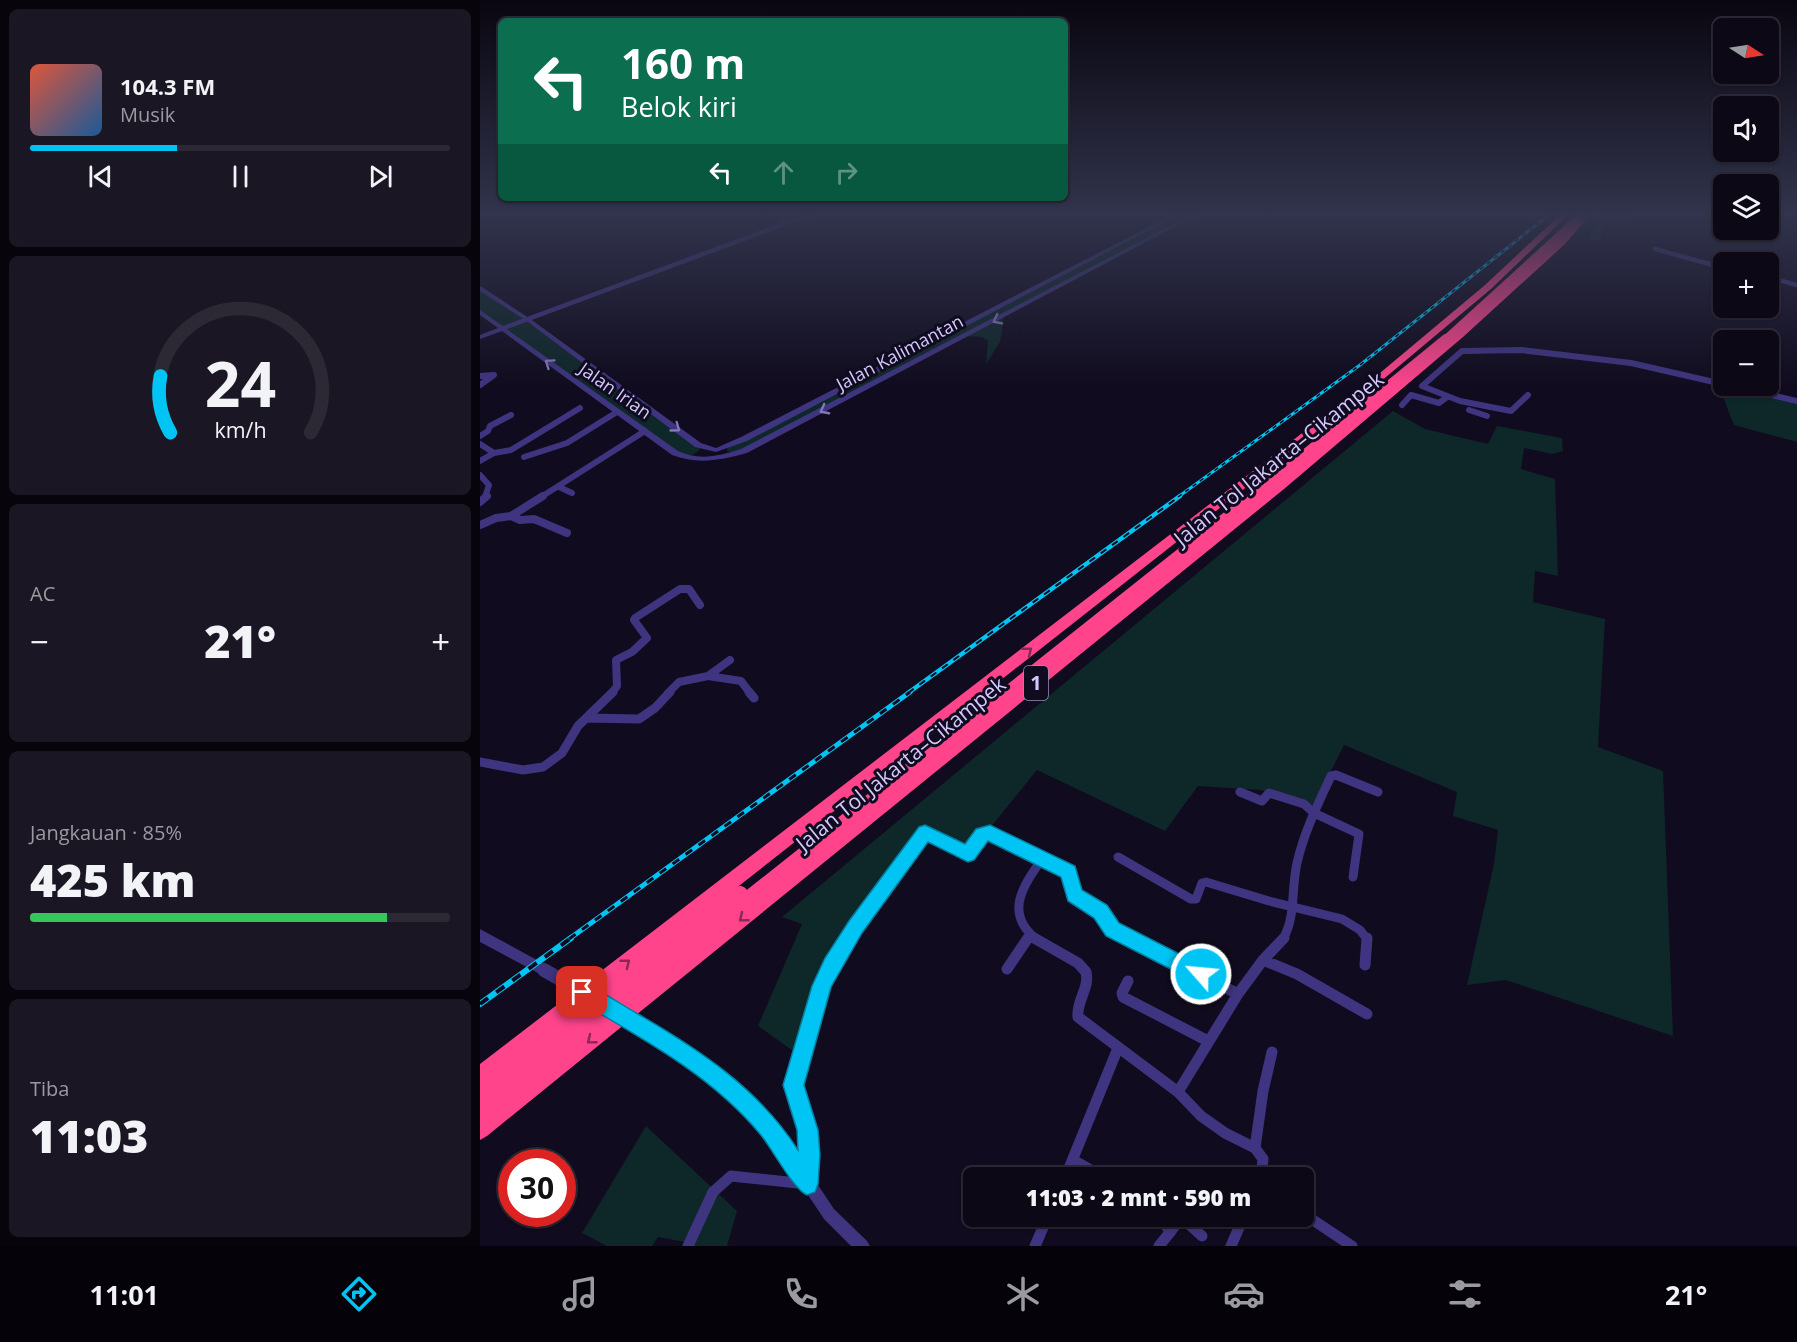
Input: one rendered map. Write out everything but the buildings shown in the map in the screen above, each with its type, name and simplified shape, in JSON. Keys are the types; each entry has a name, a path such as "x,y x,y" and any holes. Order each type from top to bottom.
{"highway":[{"name":"Jalan Tol Jakarta–Cikampek","path":"480,1077 1377,380 1504,272"},
{"name":"1","path":"480,1099 1355,409 1517,272"},
{"name":"1","path":"480,1113 1304,456 1445,340 1521,272"},
{"name":"Jalan Tol Jakarta–Cikampek","path":"480,1130 1289,479 1460,335 1525,272"}],"street":[{"path":"480,337 654,272"},
{"name":"Jalan Kalimantan","path":"732,444 1065,272"},
{"name":"Jalan Kalimantan","path":"744,451 1086,272"},
{"path":"1779,280 1797,285"},
{"name":"Jalan Irian","path":"480,288 527,319 699,445"},
{"name":"Jalan Irian","path":"480,312 617,412 682,456 709,460 744,451"},
{"path":"1528,395 1512,411 1466,403 1422,386 1460,352 1515,350 1631,363 1797,401"},
{"path":"480,376 494,375 480,385"},
{"path":"1402,405 1411,394 1439,403 1447,397"},
{"path":"1466,403 1467,413 1487,416"},
{"path":"480,461 494,453 511,450 580,408"},
{"path":"524,457 567,443 617,412"},
{"path":"480,436 488,431 490,426 511,415"},
{"path":"480,525 496,518 511,516 645,431"},
{"path":"480,444 494,453"},
{"path":"682,456 694,454 699,450 699,445 716,450 732,444"},
{"path":"732,444 727,449 729,452 744,451"},
{"path":"480,475 487,479 490,487 489,494 480,502"},
{"path":"559,487 572,493"},
{"path":"511,516 520,520 534,519 567,533"},
{"path":"480,762 536,771 561,754 575,730 604,704 617,686 616,660 632,651 647,638 634,618 683,588 689,589 700,605"},
{"path":"708,676 730,660"},
{"path":"588,718 639,719 655,708 679,682 708,676 741,681 754,698"},
{"path":"1178,1092 1238,994 1263,960 1283,939 1291,925 1292,886 1298,859 1314,813 1333,775 1378,792"},
{"path":"1240,792 1262,801 1270,794 1304,804 1314,813 1359,834 1353,877"},
{"path":"807,1184 808,1130 793,1085 822,986 831,965 856,927 925,832 968,854 982,834 990,833 1069,872 1074,895 1100,912 1113,929 1238,994"},
{"path":"1118,856 1191,899 1196,899 1202,883 1206,882 1293,908 1335,917 1360,931 1367,938 1365,965"},
{"path":"1042,859 1019,896 1017,912 1030,934 1040,944 1077,963 1085,970 1087,976 1078,1001 1078,1017 1178,1092 1201,1116 1225,1133 1256,1148 1263,1159 1262,1167"},
{"path":"1007,969 1030,934"},
{"path":"480,935 658,1036 726,1084 781,1142 829,1214 862,1246"},
{"path":"1263,960 1297,974 1366,1014"},
{"path":"1128,981 1122,993 1123,997 1208,1041"},
{"path":"1069,1167 1118,1048"},
{"path":"1256,1148 1263,1092 1272,1052"},
{"path":"1072,1160 1085,1167"},
{"path":"688,1246 712,1192 731,1176 807,1184"},
{"path":"1159,1246 1181,1217 1202,1236"},
{"path":"1314,1221 1352,1246"},
{"path":"1035,1246 1043,1227"},
{"path":"1167,1227 1171,1231"},
{"path":"1231,1246 1239,1227"}],"green space":[{"path":"1065,272 1087,272 1004,316 1000,342 986,364 988,341 982,337 966,336 744,451 732,453 727,451 727,447"},
{"path":"480,288 701,447 699,450 688,456 682,456 480,312"},
{"path":"1723,396 1760,396 1797,404 1797,442 1734,425"},
{"path":"1393,411 1425,429 1488,444 1497,426 1562,438 1563,451 1553,454 1524,448 1521,469 1555,479 1558,576 1535,571 1533,602 1605,619 1598,747 1663,771 1673,1036 1506,980 1467,985 1494,864 1498,830 1453,816 1457,792 1344,745 1314,805 1260,790 1198,786 1165,831 1037,770 973,849 930,831 819,986 800,1056 758,1026 802,924 782,917"},
{"path":"646,1126 737,1211 727,1246 691,1246 691,1243 658,1237 652,1246 607,1246 582,1233"}],"railway":[{"path":"1178,497 1360,365 1477,272"},
{"path":"908,693 1180,496"},
{"path":"569,939 910,692"},
{"path":"480,1004 571,938"}],"route":[{"path":"582,992 658,1036 726,1084 781,1142 807,1184 808,1130 793,1085 822,986 843,945 925,832 968,854 972,852 982,834 990,833 1069,872 1074,895 1100,912 1105,917 1108,926 1201,974"}]}
